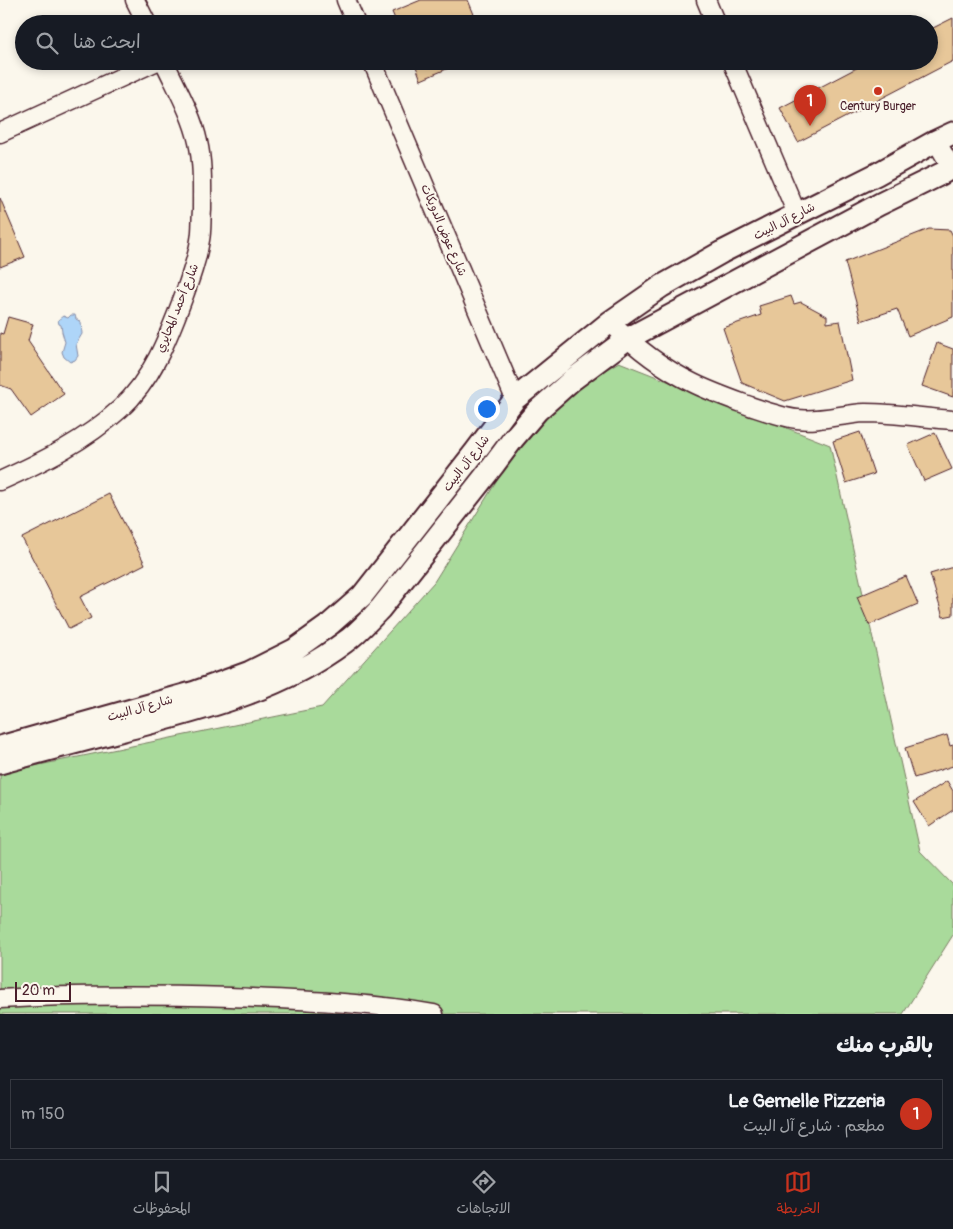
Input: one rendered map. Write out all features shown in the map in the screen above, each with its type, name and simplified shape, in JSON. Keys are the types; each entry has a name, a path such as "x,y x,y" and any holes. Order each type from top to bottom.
{"street":[{"path":"136,0 143,15"},
{"path":"346,0 352,15"},
{"path":"706,0 712,15"},
{"path":"0,133 137,70"},
{"name":"شارع أحمد المحايري","path":"0,482 81,439 105,422 121,408 137,389 154,365 165,343 196,260 200,238 202,183 202,164 198,141 192,122 168,70"},
{"name":"شارع عوض الدويكات","path":"376,70 515,399"},
{"path":"736,70 797,214"},
{"path":"945,137 952,168"},
{"name":"شارع آل البيت","path":"0,747 195,692 250,672 294,650 329,625 362,596 515,399 610,322 662,286 722,252 877,174 945,137"},
{"name":"شارع آل البيت","path":"0,763 206,708 265,688 305,668 345,642 380,609 536,411 572,380 627,339 880,204 952,168"},
{"path":"610,322 627,339 693,383 774,415 799,420 864,413 953,420"},
{"path":"0,999 142,995 265,998 350,1004 434,1014"}],"green space":[{"path":"619,362 830,445 920,851 953,885 953,935 903,1014 0,1014 0,773 322,707 434,582 544,405"}],"water":[{"path":"71,315 75,315 76,319 81,322 82,334 76,344 78,356 70,362 64,357 62,352 65,342 58,320 63,316 68,318"}],"building":[{"path":"421,0 468,0 474,15 393,15 392,12"},
{"path":"953,18 953,61 938,69 938,26"},
{"path":"417,70 444,70 421,80"},
{"path":"853,70 936,70 798,142 780,108"},
{"path":"0,198 25,257 0,267"},
{"path":"929,229 950,230 953,236 953,317 908,336 897,309 861,321 845,262"},
{"path":"791,296 794,304 801,302 827,316 827,323 840,321 852,380 785,401 742,383 723,328 761,315 759,306"},
{"path":"8,317 33,324 28,341 64,394 31,417 11,389 0,385 0,333 3,334"},
{"path":"937,343 953,349 953,397 922,386"},
{"path":"860,432 874,474 846,483 833,441"},
{"path":"935,433 952,469 924,481 908,445"},
{"path":"109,494 145,564 80,597 91,618 69,629 22,538"},
{"path":"953,567 953,615 943,617 930,574"},
{"path":"906,576 918,604 869,625 857,597"},
{"path":"947,735 950,746 953,745 953,766 914,778 905,748"},
{"path":"947,781 953,791 953,810 929,826 914,802"}],"place":[{"name":"Century Burger","path":"878,91"},
{"name":"Le Gemelle Pizzeria","path":"810,126"}]}
